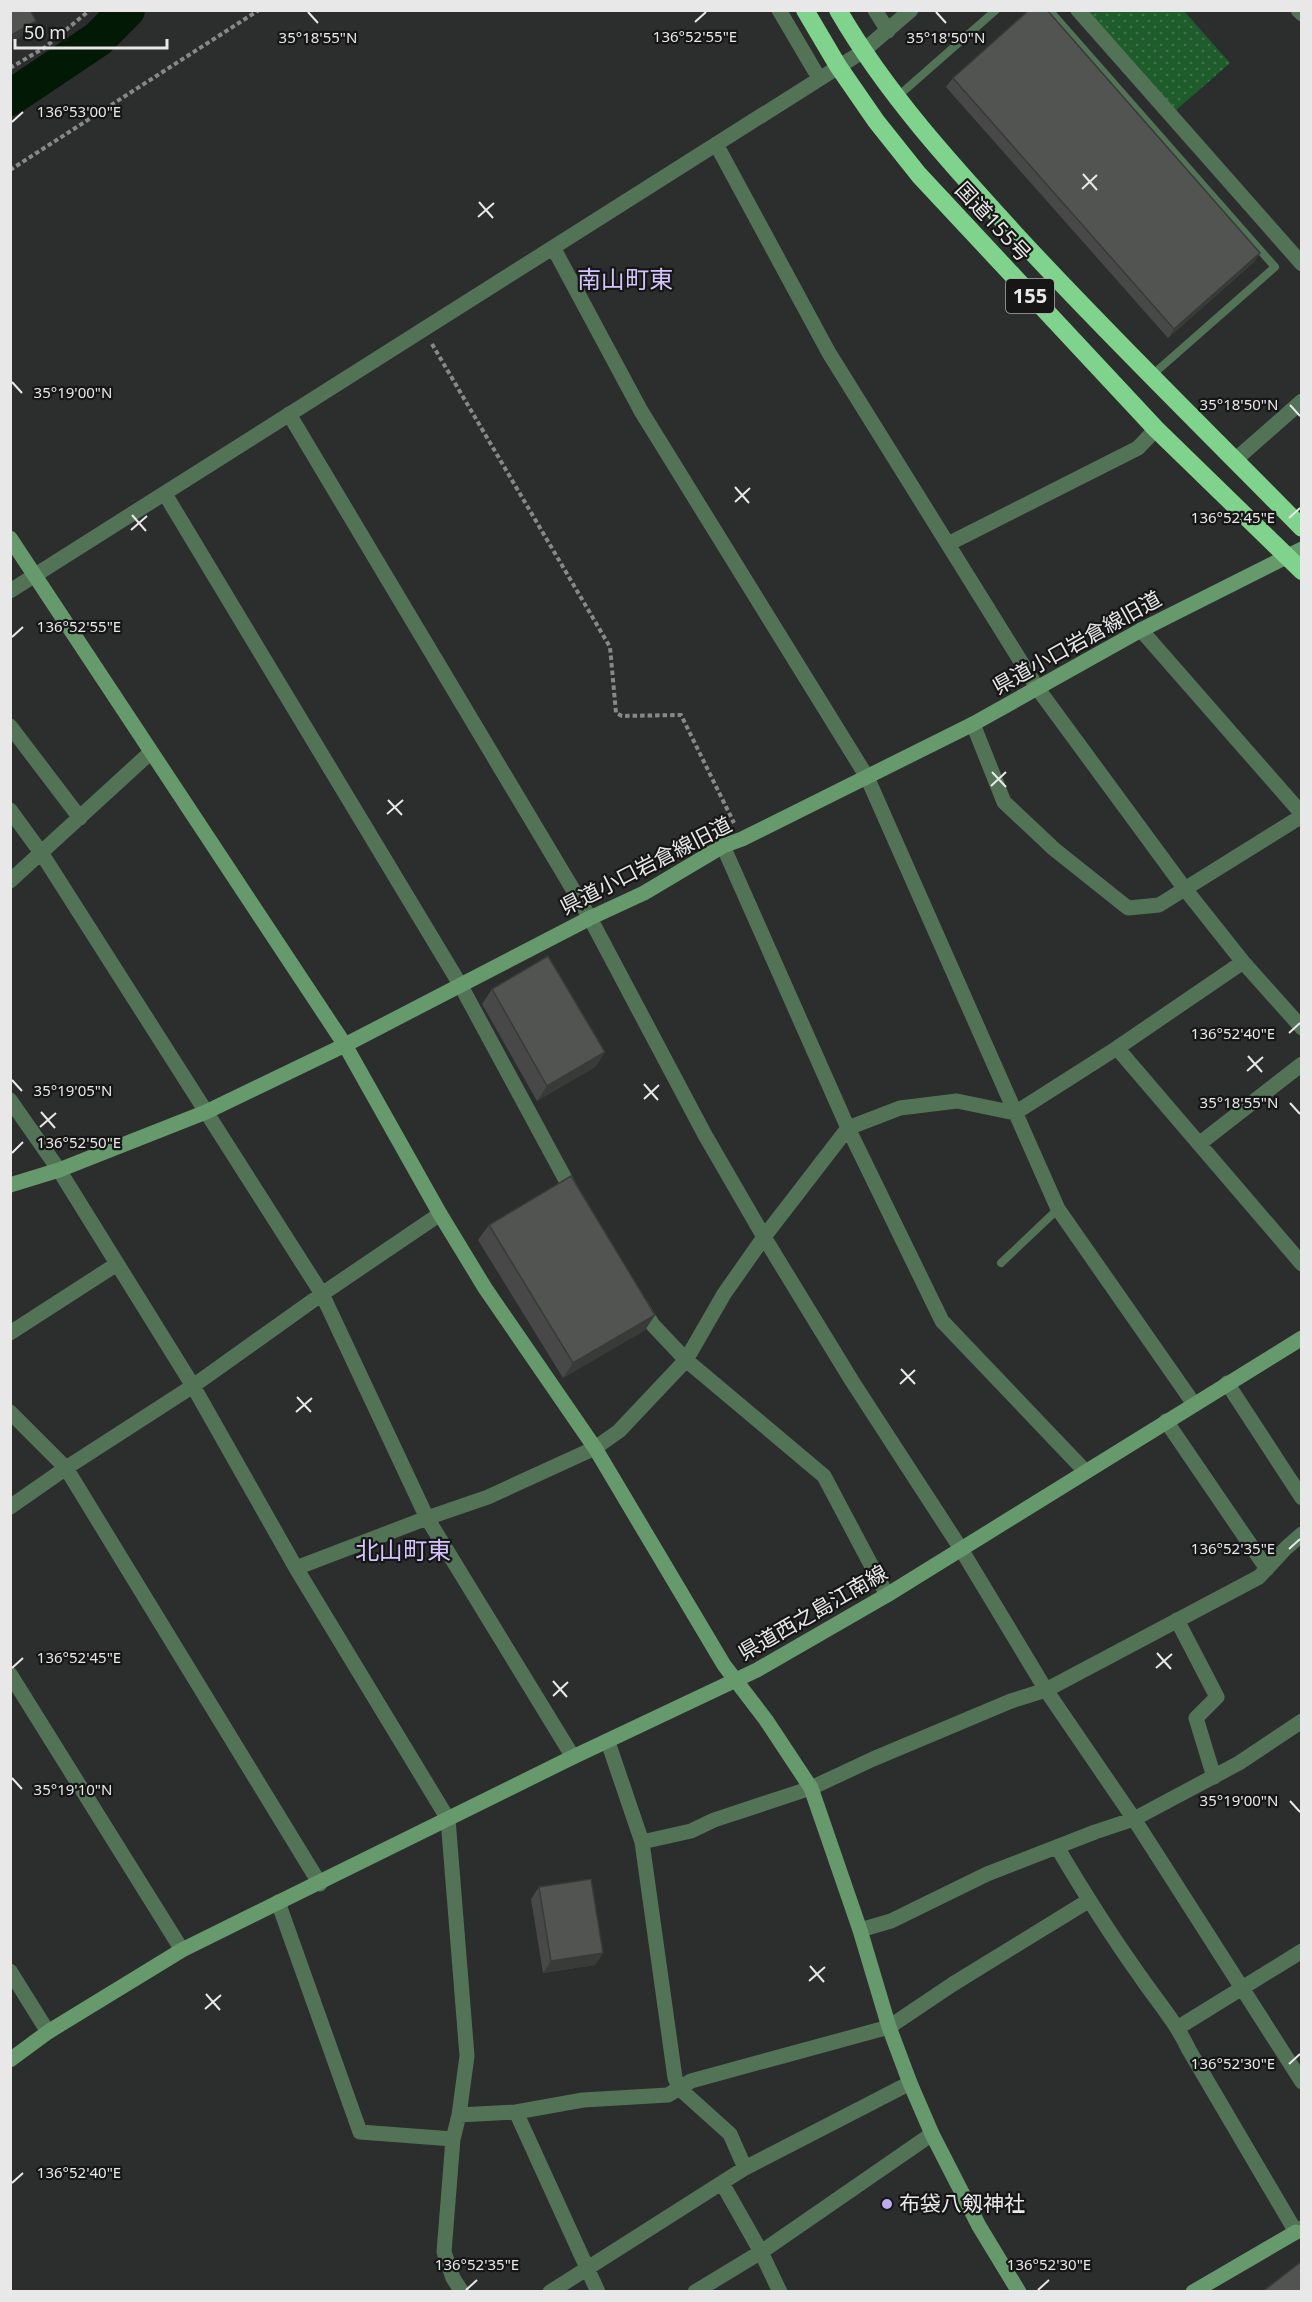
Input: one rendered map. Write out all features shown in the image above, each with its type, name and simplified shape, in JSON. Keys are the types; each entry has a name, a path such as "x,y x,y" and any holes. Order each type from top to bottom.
{"highway":[{"name":"国道155号","path":"805,10 838,66 876,121 918,175 1156,429 1295,552 1302,570"},
{"name":"国道155号","path":"838,10 862,52 954,168 1056,279 1302,528"}],"street":[{"path":"779,10 819,78"},
{"path":"875,10 888,32"},
{"path":"10,591 554,249 862,52 911,10"},
{"path":"1078,10 1302,264"},
{"path":"1299,10 1302,14"},
{"path":"716,144 829,353 1038,689 1185,889 1243,962 1302,1028"},
{"path":"554,249 641,411 867,777 1058,1209 1194,1404"},
{"path":"1235,460 1302,401"},
{"path":"290,414 590,918 705,1135 852,1381 961,1549 1046,1690 1134,1819 1302,2082"},
{"path":"948,544 1138,448 1156,429"},
{"path":"165,494 461,986 581,1206"},
{"path":"10,538 345,1045 440,1214 485,1288 595,1448 724,1665 737,1681 608,1742 573,1756 320,1884 278,1902 182,1950 48,2032 10,2061"},
{"name":"県道小口岩倉線旧道","path":"10,1185 59,1170 206,1112 345,1045 590,918 644,893 723,846 742,839 973,724 1141,630 1295,552"},
{"path":"973,724 1004,802 1054,849 1128,908 1159,905 1302,815 1141,630"},
{"path":"10,726 80,818"},
{"path":"10,881 151,752"},
{"path":"10,810 42,854 322,1294 427,1518 573,1756"},
{"path":"723,846 848,1128 942,1321 1085,1471"},
{"path":"296,1568 488,1497 595,1448 619,1431 686,1360 724,1294 848,1128 900,1108 957,1101 1015,1113 1117,1048 1243,962"},
{"path":"1117,1048 1302,1264"},
{"path":"1199,1144 1302,1064"},
{"path":"10,1100 59,1170 193,1386 296,1568 448,1819 467,2056 459,2115 453,2139 444,2252 453,2278 462,2292"},
{"path":"10,1507 193,1386 440,1214"},
{"path":"10,1333 117,1264"},
{"path":"635,1295 653,1325 686,1360 824,1476 887,1595"},
{"name":"県道西之島江南線","path":"1019,2292 979,2226 909,2083 811,1788 737,1681 887,1595 1302,1338"},
{"path":"1227,1383 1302,1498"},
{"path":"10,1412 66,1468 320,1884"},
{"path":"1166,1421 1267,1569"},
{"path":"642,1842 691,1831 714,1820 811,1788 873,1759 1011,1701 1046,1690 1259,1577 1302,1533"},
{"path":"1177,1620 1217,1696 1196,1718 1214,1777"},
{"path":"10,1674 182,1950"},
{"path":"860,1930 891,1921 977,1879 1134,1819 1239,1763 1302,1720"},
{"path":"608,1742 642,1842 673,2066 680,2089 730,2134 745,2168"},
{"path":"1057,1847 1088,1901 1141,1978 1179,2027 1195,2060 1299,2230 1193,2292"},
{"path":"459,2115 516,2112 583,2100 669,2095 691,2081 889,2027 953,1984 1088,1901"},
{"path":"278,1902 360,2132 453,2139"},
{"path":"1179,2027 1302,1952"},
{"path":"10,1971 48,2032"},
{"path":"550,2292 745,2168 909,2083"},
{"path":"516,2112 598,2292"},
{"path":"695,2292 761,2252 932,2134"},
{"path":"722,2183 761,2252 780,2292"}],"lane":[{"path":"897,97 996,10"},
{"path":"1049,10 1275,267 1151,376"},
{"path":"1001,1263 1058,1209"}],"path":[{"path":"10,68 44,48 90,10"},
{"path":"10,170 259,10"},
{"path":"424,330 610,647 616,714 622,716 681,715 742,839"}],"green space":[{"path":"1086,11 1184,11 1230,63 1175,111"}],"building":[{"path":"10,10 30,10 36,21 10,36"},
{"path":"1029,10 1047,10 1260,253 1174,329 953,78"},
{"path":"548,956 605,1052 547,1086 492,989"},
{"path":"571,1176 655,1315 573,1363 489,1225"},
{"path":"591,1879 603,1953 551,1961 539,1887"},
{"path":"1302,2261 1302,2292 1262,2292"}],"waterway":[{"path":"10,98 98,39 127,10"}],"place":[{"name":"布袋八剱神社","path":"887,2204"}],"district":[{"name":"南山町東","path":"625,280"},
{"name":"北山町東","path":"403,1551"}]}
